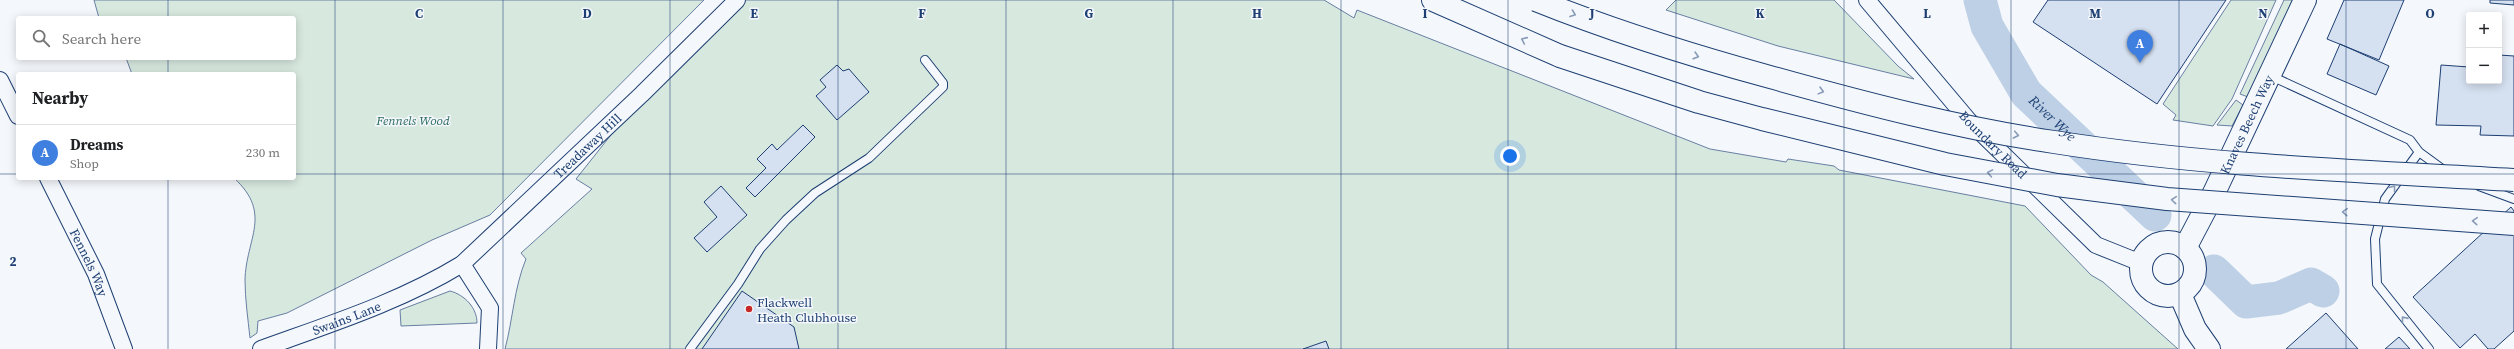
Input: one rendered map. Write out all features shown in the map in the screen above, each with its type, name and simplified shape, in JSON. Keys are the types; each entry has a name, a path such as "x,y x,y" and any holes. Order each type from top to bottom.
{"main road":[{"path":"1433,0 1560,56 1699,102 1945,164 2057,185 2167,199 2514,224"},
{"path":"1536,0 1656,45 1812,89 1893,110 2053,142 2243,163 2514,180"},
{"name":"Knaves Beech Way","path":"2185,248 2214,193 2305,0"},
{"path":"2172,242 2185,248 2195,263 2193,281 2180,294 2163,296 2154,293 2143,280 2141,263 2144,255 2159,243 2172,242"},
{"path":"2180,294 2195,329 2209,349"}],"street":[{"name":"Treadaway Hill","path":"430,283 462,264 642,94 737,0"},
{"name":"Boundary Road","path":"1867,0 1969,121 2096,245 2141,263"},
{"path":"0,80 16,112"},
{"name":"Fennels Way","path":"49,180 96,274 124,349"},
{"path":"462,264 490,308 488,349"},
{"name":"Swains Lane","path":"261,349 385,303 430,283"}],"lane":[{"path":"690,349 738,284 760,249 786,220 815,193 869,158 943,87 943,83 925,60"},
{"path":"2270,76 2410,140 2419,152 2453,177 2514,199"},
{"path":"2419,152 2385,199 2375,239 2377,284 2429,349"}],"green space":[{"name":"Fennels Wood","path":"94,0 704,0 490,215 432,240 287,313 258,321 257,333 250,338 245,280 246,265 255,215 252,203 246,191 236,180 296,180 296,72 131,72 127,60 296,60 296,16 98,16"},
{"path":"733,0 1324,0 1354,18 1357,10 1710,149 1786,162 1788,159 1834,166 1839,170 2025,206 2091,275 2103,282 2178,349 505,349 516,292 526,259 521,253 592,189 576,179 622,121"},
{"path":"1676,0 1834,0 1898,66 1914,79 1778,46 1666,10"},
{"path":"2231,0 2276,0 2232,99 2213,126 2173,120 2176,115 2163,104"},
{"path":"2284,0 2293,0 2248,97 2240,94"},
{"path":"2236,100 2243,105 2232,126 2217,125"},
{"path":"450,291 461,296 469,303 475,312 477,323 401,326 400,310"}],"building":[{"path":"2048,0 2226,0 2157,104 2033,22"},
{"path":"2344,0 2404,0 2379,60 2327,39"},
{"path":"2490,0 2514,0 2514,5 2490,3"},
{"path":"2340,44 2389,66 2376,95 2327,74"},
{"path":"2502,55 2514,56 2514,136 2480,135 2481,126 2436,125 2441,65 2466,67 2466,84 2502,84"},
{"path":"837,65 843,71 849,69 869,92 837,120 816,96 826,87 820,80"},
{"path":"803,125 815,137 755,197 746,188 766,168 757,159 772,144 777,150"},
{"path":"721,186 747,215 707,252 694,238 717,217 704,202"},
{"path":"2511,207 2514,211 2514,331 2494,349 2488,349 2475,334 2460,348 2413,297"},
{"name":"Flackwell Heath Clubhouse","path":"742,291 794,327 799,349 702,349"},
{"path":"2326,313 2358,349 2286,349"},
{"path":"2399,337 2410,349 2385,349"},
{"path":"1326,341 1329,349 1303,349"}],"waterway":[{"name":"River Wye","path":"1980,0 1987,26 2026,93 2155,215"},
{"name":"River Wye","path":"2214,271 2246,302 2279,298 2311,284 2323,291"}],"place":[{"name":"Dreams","path":"2140,63"},
{"name":"Flackwell Heath Clubhouse","path":"749,309"}]}
